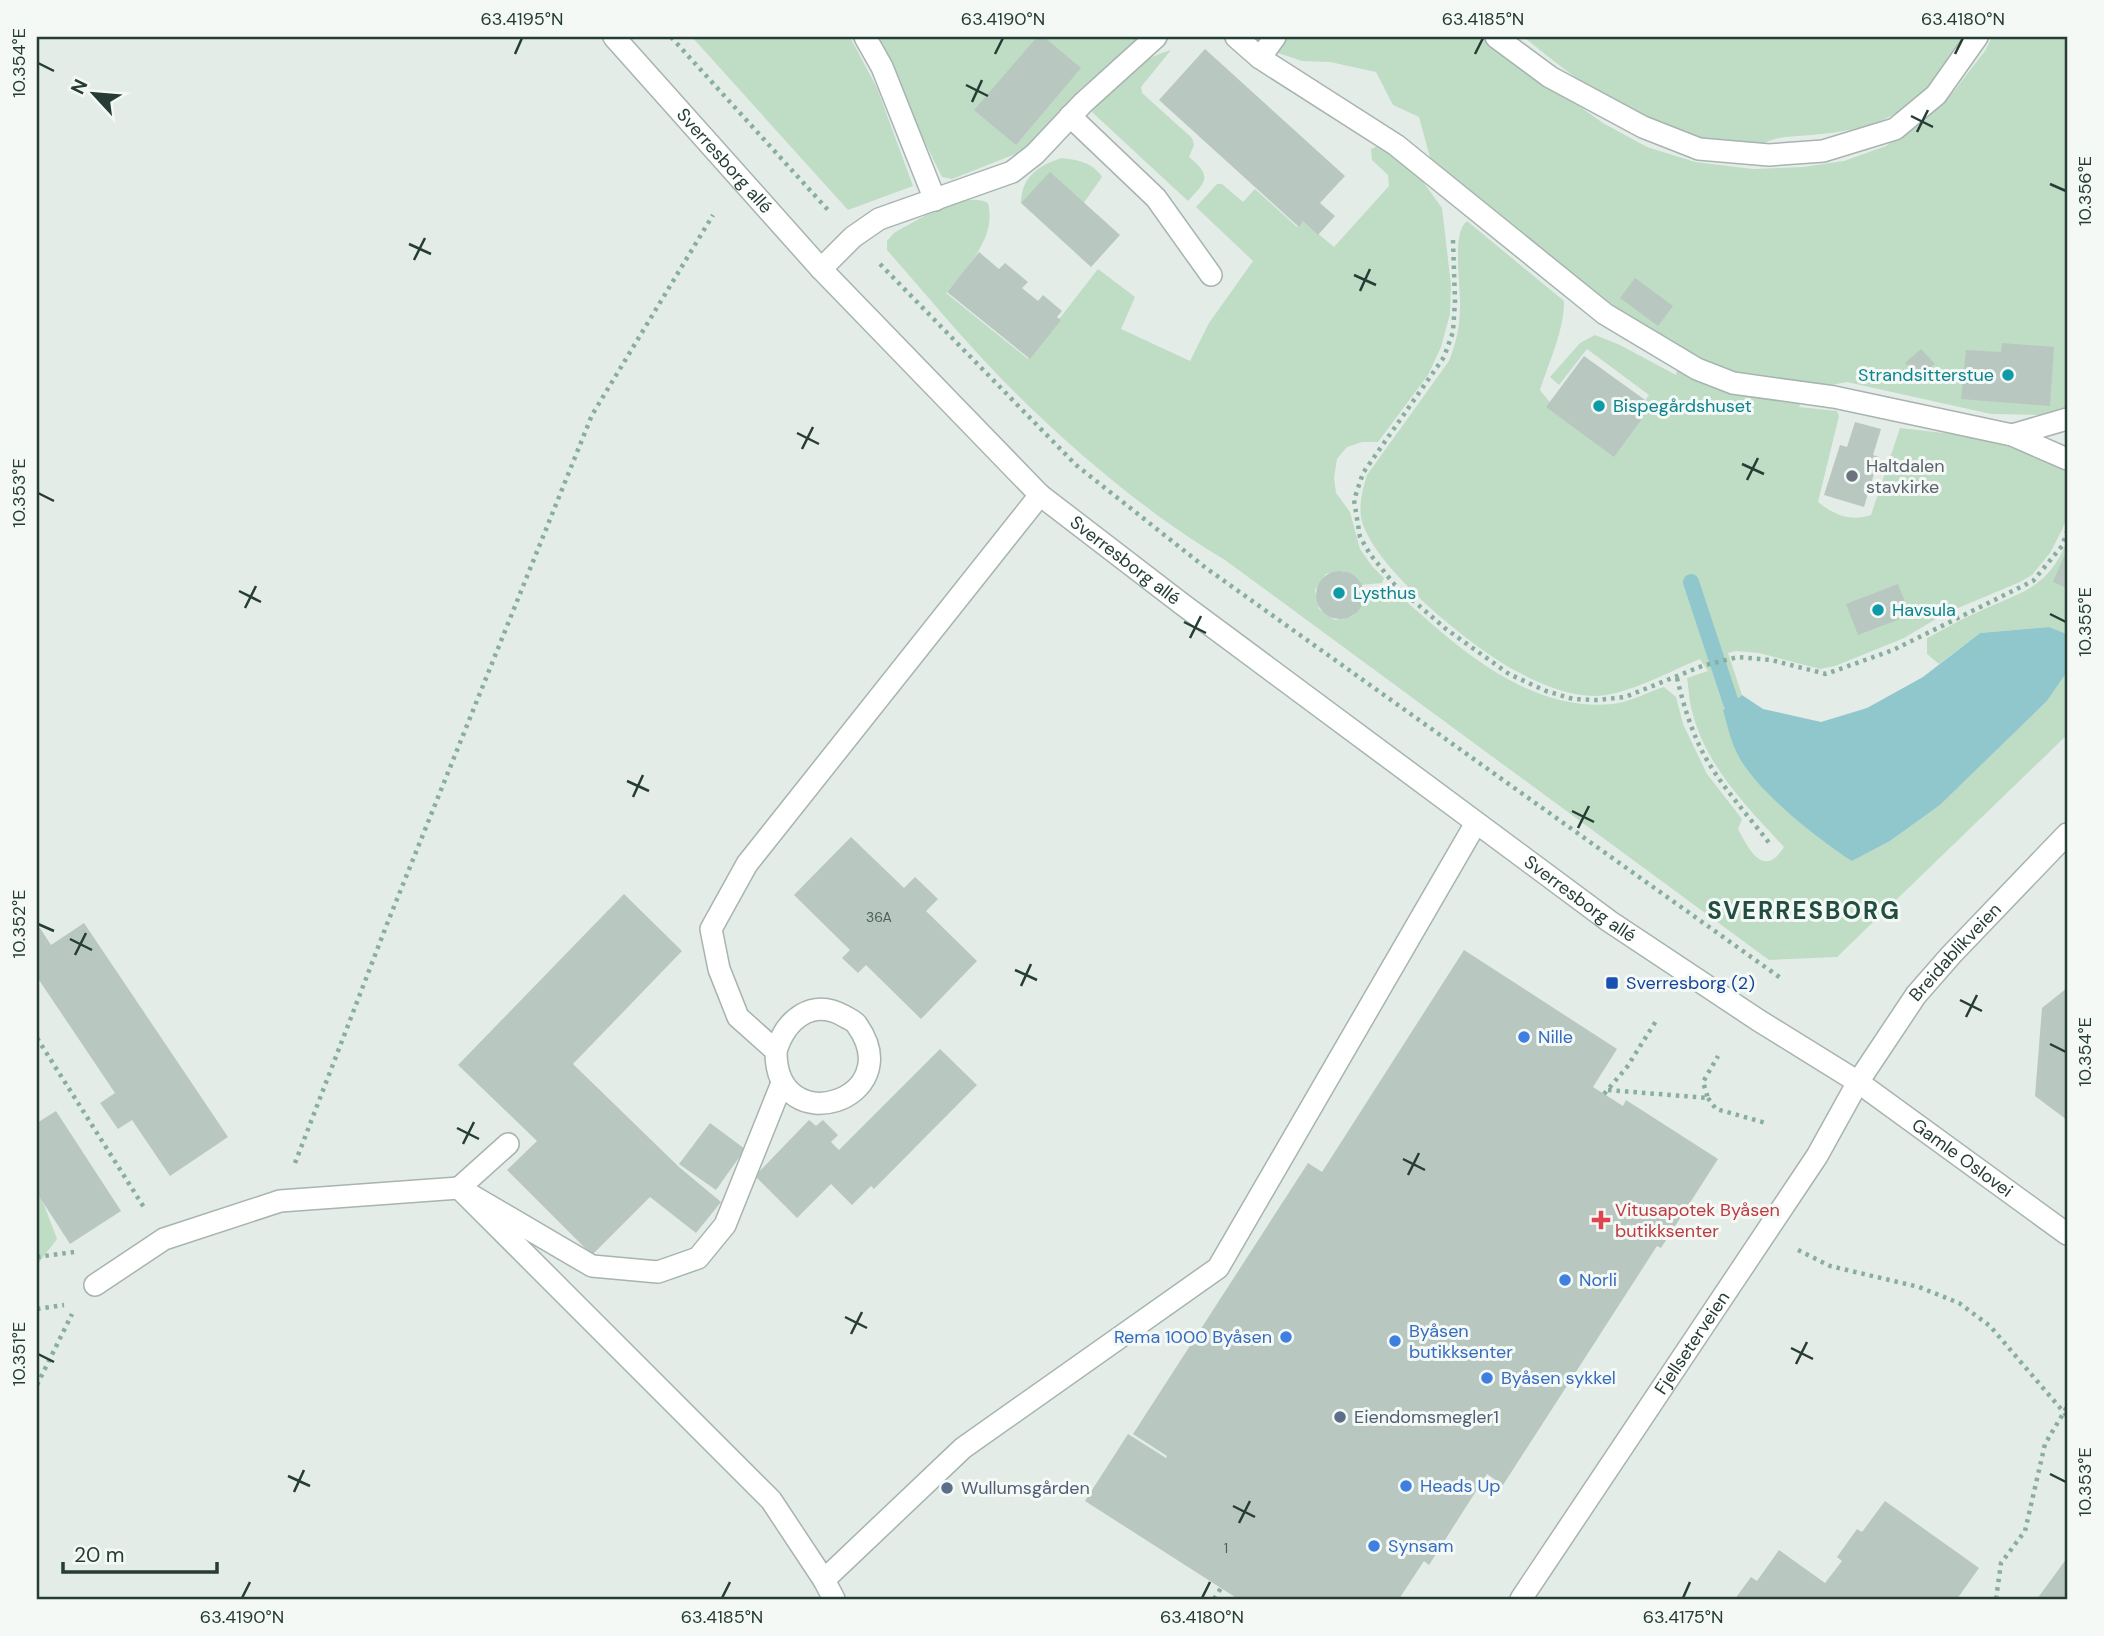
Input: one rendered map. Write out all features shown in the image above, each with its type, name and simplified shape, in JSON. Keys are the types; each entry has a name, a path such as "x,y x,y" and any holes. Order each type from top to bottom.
{"street":[{"name":"Sverresborg allé","path":"614,37 821,269 1040,495 1182,604 1609,921 1758,1020 1858,1082"},
{"path":"865,37 882,67 935,200"},
{"path":"821,269 853,237 879,219 1012,172 1035,154 1070,116 1156,37"},
{"path":"1236,37 1260,58 1396,145 1605,314 1697,369 1733,383 1834,397 2011,435 2067,459"},
{"path":"1260,58 1275,37"},
{"path":"1496,37 1550,76 1643,127 1699,149 1769,155 1823,151 1895,129 1936,95 1977,37"},
{"path":"1070,116 1156,198 1211,275"},
{"path":"2011,435 2067,419"},
{"path":"776,1051 738,1017 719,969 711,929 747,864 1040,495"},
{"path":"824,1580 962,1448 1218,1268 1476,823"},
{"name":"Breidablikveien","path":"1858,1082 1916,995 2066,836"},
{"path":"816,1010 833,1010 856,1023 870,1052 867,1075 853,1093 827,1105 808,1102 782,1083 776,1065 776,1051 781,1034 799,1015 816,1010"},
{"name":"Gamle Oslovei","path":"1858,1082 2067,1234"},
{"name":"Fjellseterveien","path":"1521,1599 1817,1156 1858,1082"},
{"path":"95,1285 164,1239 280,1202 459,1188 592,1266 658,1272 698,1258 724,1225 782,1083"},
{"path":"459,1188 508,1144"},
{"path":"459,1188 771,1500 834,1599"}],"path":[{"path":"671,37 853,237 1076,465 1206,568 1783,979"},
{"path":"1461,198 1453,235 1453,332 1444,357 1363,473 1354,500 1360,537 1394,584 1447,629 1509,674 1546,691 1573,699 1597,700 1625,696 1677,678 1702,666 1738,657 1771,660 1826,674 1893,650 2033,581 2062,546 2067,532"},
{"path":"280,1202 387,923 592,415 713,215"},
{"path":"1677,678 1687,716 1702,752 1770,844"},
{"path":"1656,1021 1606,1092 1708,1098"},
{"path":"37,1038 164,1239"},
{"path":"1718,1056 1703,1082 1708,1098 1716,1109 1766,1123"},
{"path":"1795,1248 1830,1266 1919,1287 1959,1303 1990,1326 2065,1415"},
{"path":"37,1308 77,1303 37,1385"},
{"path":"1996,1599 2001,1563 2025,1531 2045,1444 2065,1415 2067,1407"},
{"path":"1214,1599 1221,1588"}],"green space":[{"path":"692,37 850,37 877,88 913,186 848,210"},
{"path":"873,37 1140,37 1079,90 1034,141 1018,153 952,179 942,177"},
{"path":"1246,37 1481,37 1603,123 1647,147 1695,162 1753,169 1803,167 1844,161 1886,146 1924,121 1954,91 1985,51 1992,37 2067,37 2067,409 2043,415 1991,414 1847,382 1805,390 1799,407 1837,411 1839,416 1818,502 1843,516 1857,518 1871,515 1900,428 1996,442 2067,469 2067,517 2050,553 2032,575 2020,582 1946,613 1904,638 1835,666 1820,669 1759,653 1728,653 1742,695 1723,710 1852,861 1890,841 1940,805 2047,701 2067,672 2067,735 1837,957 1769,960 1225,560 1164,520 1074,448 1019,396 887,250 887,241 894,233 927,215 966,201 988,203 990,216 984,240 978,252 946,293 1028,359 1098,269 1135,297 1121,329 1190,361 1209,323 1253,261 1196,207 1217,184 1222,184 1243,202 1255,189 1297,227 1303,221 1334,247 1389,186 1388,175 1372,160 1371,149 1378,146 1418,175 1442,208 1451,285 1450,314 1441,347 1428,375 1378,442 1362,442 1347,447 1337,459 1334,478 1336,493 1350,512 1360,549 1384,578 1382,583 1361,585 1360,581 1344,571 1326,574 1315,590 1319,609 1335,620 1353,616 1364,600 1363,596 1397,593 1444,634 1495,672 1552,698 1582,704 1613,704 1664,687 1676,697 1683,724 1707,774 1742,819 1738,829 1747,845 1758,858 1770,861 1784,847 1729,785 1698,731 1687,678 1708,671 1700,659 1648,682 1607,695 1575,694 1545,685 1499,661 1427,605 1383,559 1369,537 1361,517 1361,501 1367,475 1449,361 1460,314 1459,237 1467,221 1564,301 1559,335 1540,390 1548,400 1611,447 1649,395 1587,349 1559,385 1550,377 1580,343 1595,335 1620,345 1676,375 1681,349 1600,297 1431,161 1419,117 1393,105 1376,72 1330,62 1302,61 1254,45"},
{"path":"1524,37 1966,37 1924,93 1908,106 1876,123 1823,134 1779,138 1739,149 1686,135 1636,114 1589,87"},
{"path":"1171,50 1141,87 1142,93 1192,138 1194,145 1189,157 1204,174 1204,179 1203,184 1188,201 1092,112 1118,83 1137,67 1158,54"},
{"path":"1062,158 1089,165 1102,177 1083,204 1021,203 1024,186 1033,173"},
{"path":"2067,541 2067,634 2049,627 1980,633 1939,664 1927,654 1927,638 2030,588 2041,580 2051,570"},
{"path":"37,1186 57,1239 37,1265"}],"water":[{"path":"2049,627 2067,634 2067,672 2047,701 1940,805 1890,841 1852,861 1805,827 1771,797 1744,766 1732,741 1723,710 1742,695 1763,709 1821,722 1867,708 1923,677 1980,633"}],"building":[{"path":"1037,37 1044,37 1081,68 1016,145 974,110"},
{"path":"1205,49 1345,176 1320,203 1335,216 1318,235 1303,221 1299,227 1159,100"},
{"path":"1050,172 1120,235 1091,267 1021,203"},
{"path":"979,252 999,269 1005,263 1028,282 1022,288 1038,301 1043,295 1062,311 1057,317 1061,320 1030,359 947,292"},
{"path":"1635,278 1673,306 1658,326 1620,298"},
{"name":"Strandsitterstue","path":"2002,343 2054,347 2050,406 1961,399 1966,350 2001,352"},
{"path":"1921,349 1935,364 1919,378 1905,363"},
{"name":"Bispegårdshuset","path":"1584,356 1652,405 1614,457 1546,407"},
{"name":"Haltdalen stavkirke","path":"1855,422 1881,429 1873,455 1879,457 1864,507 1824,495 1840,445 1847,447"},
{"path":"2067,549 2067,588 2053,582"},
{"name":"Lysthus","path":"1340,571 1357,578 1364,595 1357,612 1340,619 1323,612 1316,595 1323,578"},
{"name":"Havsula","path":"1898,584 1910,615 1858,635 1846,604"},
{"path":"851,837 904,888 915,877 938,899 926,911 977,961 921,1019 866,965 858,973 842,958 850,950 794,895"},
{"path":"624,894 682,951 573,1064 679,1167 721,1202 696,1233 650,1197 592,1255 507,1170 537,1141 458,1065"},
{"path":"84,923 228,1137 170,1176 132,1120 118,1129 100,1103 115,1093 37,977 37,930 40,928 51,945"},
{"name":"Byåsen butikksenter","path":"1464,950 1617,1049 1593,1087 1623,1106 1626,1100 1718,1159 1661,1248 1657,1246 1503,1485 1487,1474 1429,1565 1424,1561 1399,1599 1238,1599 1085,1501 1128,1434 1166,1458 1167,1456 1133,1434 1308,1163 1322,1172"},
{"path":"2067,988 2067,1120 2035,1096 2042,1008"},
{"path":"940,1049 977,1085 874,1189 871,1186 852,1205 831,1184 797,1218 755,1176 809,1120 816,1126 823,1120 838,1135 831,1142 839,1150"},
{"path":"56,1111 121,1211 70,1244 37,1193 37,1123"},
{"path":"710,1123 745,1149 716,1190 679,1164"},
{"path":"1885,1501 1979,1568 1957,1599 1735,1599 1751,1577 1757,1581 1779,1550 1825,1583 1842,1561 1837,1557 1857,1529 1862,1532"},
{"path":"2067,1558 2067,1599 2037,1599"}],"waterway":[{"path":"1691,582 1731,703"}],"place":[{"name":"Strandsitterstue","path":"2008,375"},
{"name":"Bispegårdshuset","path":"1599,406"},
{"name":"Haltdalen stavkirke","path":"1852,476"},
{"name":"Lysthus","path":"1339,593"},
{"name":"Havsula","path":"1878,610"},
{"name":"Sverresborg (2)","path":"1612,983"},
{"name":"Nille","path":"1524,1037"},
{"name":"Vitusapotek Byåsen butikksenter","path":"1601,1220"},
{"name":"Norli","path":"1565,1280"},
{"name":"Rema 1000 Byåsen","path":"1286,1337"},
{"name":"Byåsen butikksenter","path":"1395,1341"},
{"name":"Byåsen sykkel","path":"1487,1378"},
{"name":"Eiendomsmegler1","path":"1340,1417"},
{"name":"Heads Up","path":"1406,1486"},
{"name":"Wullumsgården","path":"947,1488"},
{"name":"Synsam","path":"1374,1546"}],"district":[{"name":"SVERRESBORG","path":"1804,910"}]}
